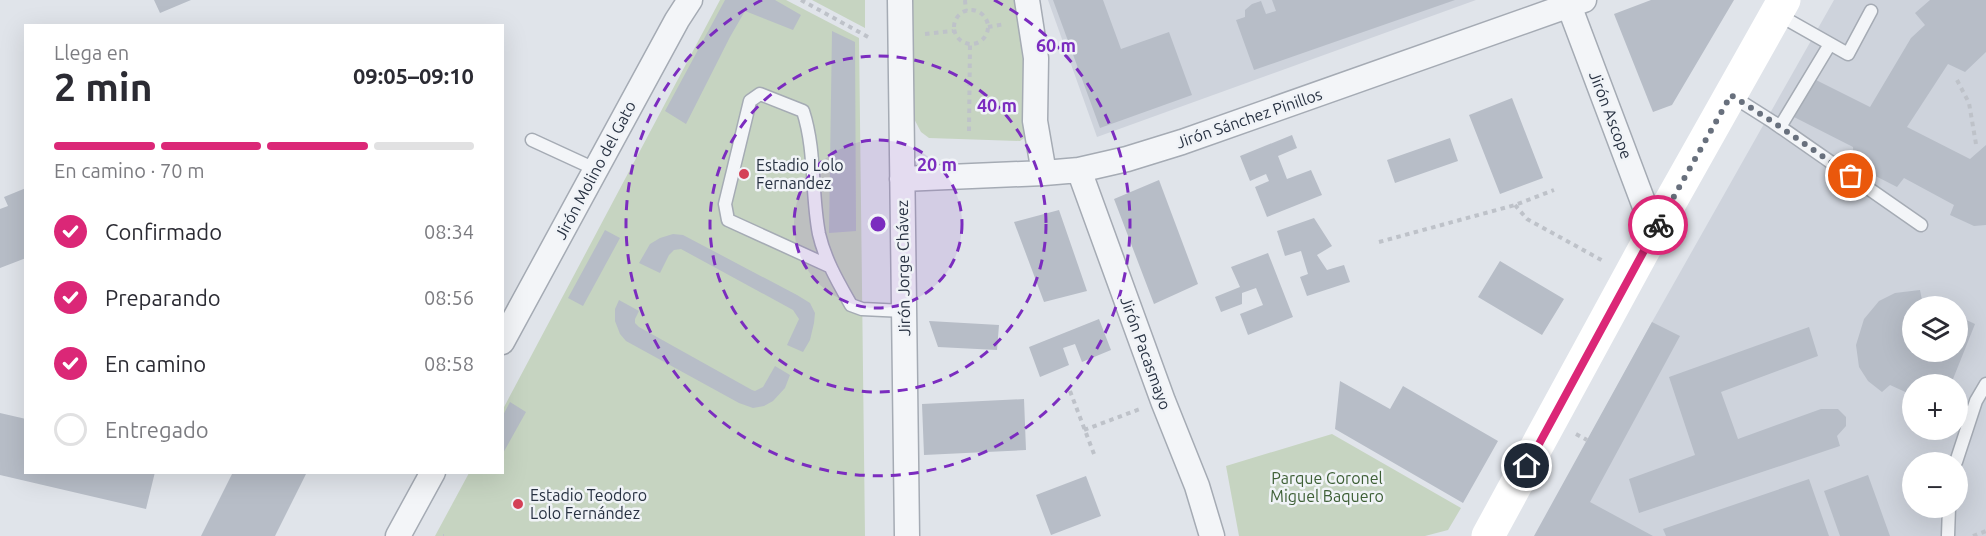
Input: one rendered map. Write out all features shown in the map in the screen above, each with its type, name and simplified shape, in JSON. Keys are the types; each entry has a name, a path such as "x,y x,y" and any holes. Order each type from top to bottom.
{"main road":[{"path":"1488,536 1654,231 1780,7"}],"street":[{"name":"Jirón Molino del Gato","path":"504,338 676,20 690,0"},
{"name":"Jirón Jorge Chávez","path":"900,0 907,536"},
{"path":"1027,0 1035,38 1035,121 1044,173"},
{"name":"Jirón Sánchez Pinillos","path":"902,179 1079,170 1127,159 1182,142 1573,2"},
{"name":"Jirón Ascope","path":"1573,2 1654,231"},
{"name":"Jirón Pacasmayo","path":"1079,170 1163,401 1197,486 1212,536"},
{"path":"398,536 431,474"}],"lane":[{"path":"1780,7 1830,44 1848,54 1871,11"},
{"path":"1780,127 1830,44"},
{"path":"829,266 728,220 725,204 750,101 760,94 803,111 809,129 819,234 829,266 851,305 862,309 904,311"},
{"path":"1731,95 1921,225"},
{"path":"532,140 595,169"},
{"path":"1959,452 1976,401 1986,384"},
{"path":"1948,536 1949,518"}],"path":[{"path":"801,0 870,38"},
{"path":"964,0 966,11"},
{"path":"973,10 986,19 987,34 977,44 962,43 953,31 954,22 966,11 973,10"},
{"path":"924,34 953,31"},
{"path":"969,131 970,45"},
{"path":"1958,80 1969,103 1976,144"},
{"path":"1379,242 1515,205 1554,190"},
{"path":"1515,205 1527,219 1630,275"},
{"path":"1070,391 1094,454"},
{"path":"1084,430 1163,401"},
{"path":"1973,536 1986,531"}],"shaded area":[{"path":"1048,0 1476,0 1097,137"},
{"path":"1834,0 1986,0 1986,536 1535,536 1652,322"}],"green space":[{"name":"Estadio Lolo Fernandez","path":"720,0 786,0 859,38 865,536 435,536 468,474 504,474 504,407"},
{"path":"812,0 865,0 865,28"},
{"path":"911,0 1020,0 1027,136 1020,141 929,138 921,132 912,115"},
{"name":"Parque Coronel Miguel Baquero","path":"1332,434 1461,508 1448,530 1425,536 1239,536 1226,466"}],"building":[{"path":"154,0 191,0 160,13"},
{"path":"725,0 775,0 801,15 793,30 745,11 686,124 665,111"},
{"path":"1053,0 1103,0 1121,49 1169,32 1192,95 1100,128"},
{"path":"1272,0 1455,0 1254,70 1236,20 1245,17 1245,10 1252,4 1261,1 1266,14 1276,11"},
{"path":"1651,0 1734,0 1672,105 1653,112 1614,14"},
{"path":"1930,0 1986,0 1986,52 1965,72 1948,64 1907,127 1970,159 1986,145 1986,225 1974,226 1950,215 1954,205 1904,178 1897,187 1854,165 1853,147 1794,117 1814,79 1870,107 1911,38 1925,25 1915,13"},
{"path":"832,31 855,42 856,231 829,233"},
{"path":"1512,98 1543,178 1500,194 1469,115"},
{"path":"1292,135 1297,148 1278,156 1287,179 1311,170 1322,195 1267,217 1255,187 1269,181 1266,174 1250,181 1240,156"},
{"path":"1450,138 1458,161 1395,183 1387,160"},
{"path":"1159,180 1198,284 1154,304 1114,199"},
{"path":"24,189 24,259 0,268 0,209 8,206 4,197"},
{"path":"1059,210 1087,291 1044,302 1014,222"},
{"path":"1314,218 1332,246 1317,255 1327,270 1344,265 1350,282 1307,296 1300,277 1308,274 1301,251 1285,256 1277,231"},
{"path":"605,230 620,238 583,306 568,298"},
{"path":"673,234 683,235 810,303 815,313 814,323 810,340 803,352 787,345 799,319 793,310 681,249 674,250 669,255 660,273 639,263 650,244"},
{"path":"1268,253 1293,317 1248,335 1240,314 1263,305 1256,288 1242,293 1242,304 1221,312 1215,297 1240,287 1231,267"},
{"path":"1500,261 1564,299 1542,335 1478,297"},
{"path":"1920,290 1921,296 1902,296 1902,362 1960,362 1955,374 1902,374 1902,390 1890,385 1882,392 1868,381 1859,367 1856,345 1864,319 1879,301 1895,293"},
{"path":"619,300 639,311 635,323 639,327 752,390 763,387 775,366 790,375 785,388 773,401 764,406 753,408 739,403 626,341 620,334 615,321 615,309"},
{"path":"1099,319 1111,350 1082,362 1075,344 1063,348 1069,365 1040,377 1029,347"},
{"path":"929,321 999,325 997,350 938,347"},
{"path":"1968,321 1975,324 1968,342"},
{"path":"1652,322 1680,336 1590,502 1653,536 1534,536"},
{"path":"1809,327 1818,356 1721,392 1738,439 1821,409 1838,409 1846,417 1846,426 1837,436 1840,446 1639,513 1629,479 1695,455 1669,377"},
{"path":"1340,381 1390,409 1403,386 1498,441 1463,503 1335,429"},
{"path":"1024,399 1026,450 924,455 922,404"},
{"path":"510,402 526,412 504,451 504,413"},
{"path":"0,413 24,419 24,474 155,474 146,509 0,475"},
{"path":"232,474 306,474 275,536 201,536"},
{"path":"1868,475 1890,536 1840,536 1824,491"},
{"path":"1086,476 1101,516 1051,535 1036,495"},
{"path":"1809,479 1829,536 1666,536 1663,529"}],"way so far":[{"path":"1658,225 1731,95 1851,176"}],"place":[{"name":"Estadio Lolo Fernandez","path":"744,174"},
{"name":"Estadio Teodoro Lolo Fernández","path":"518,504"}],"route":[{"path":"1527,466 1658,225"}]}
